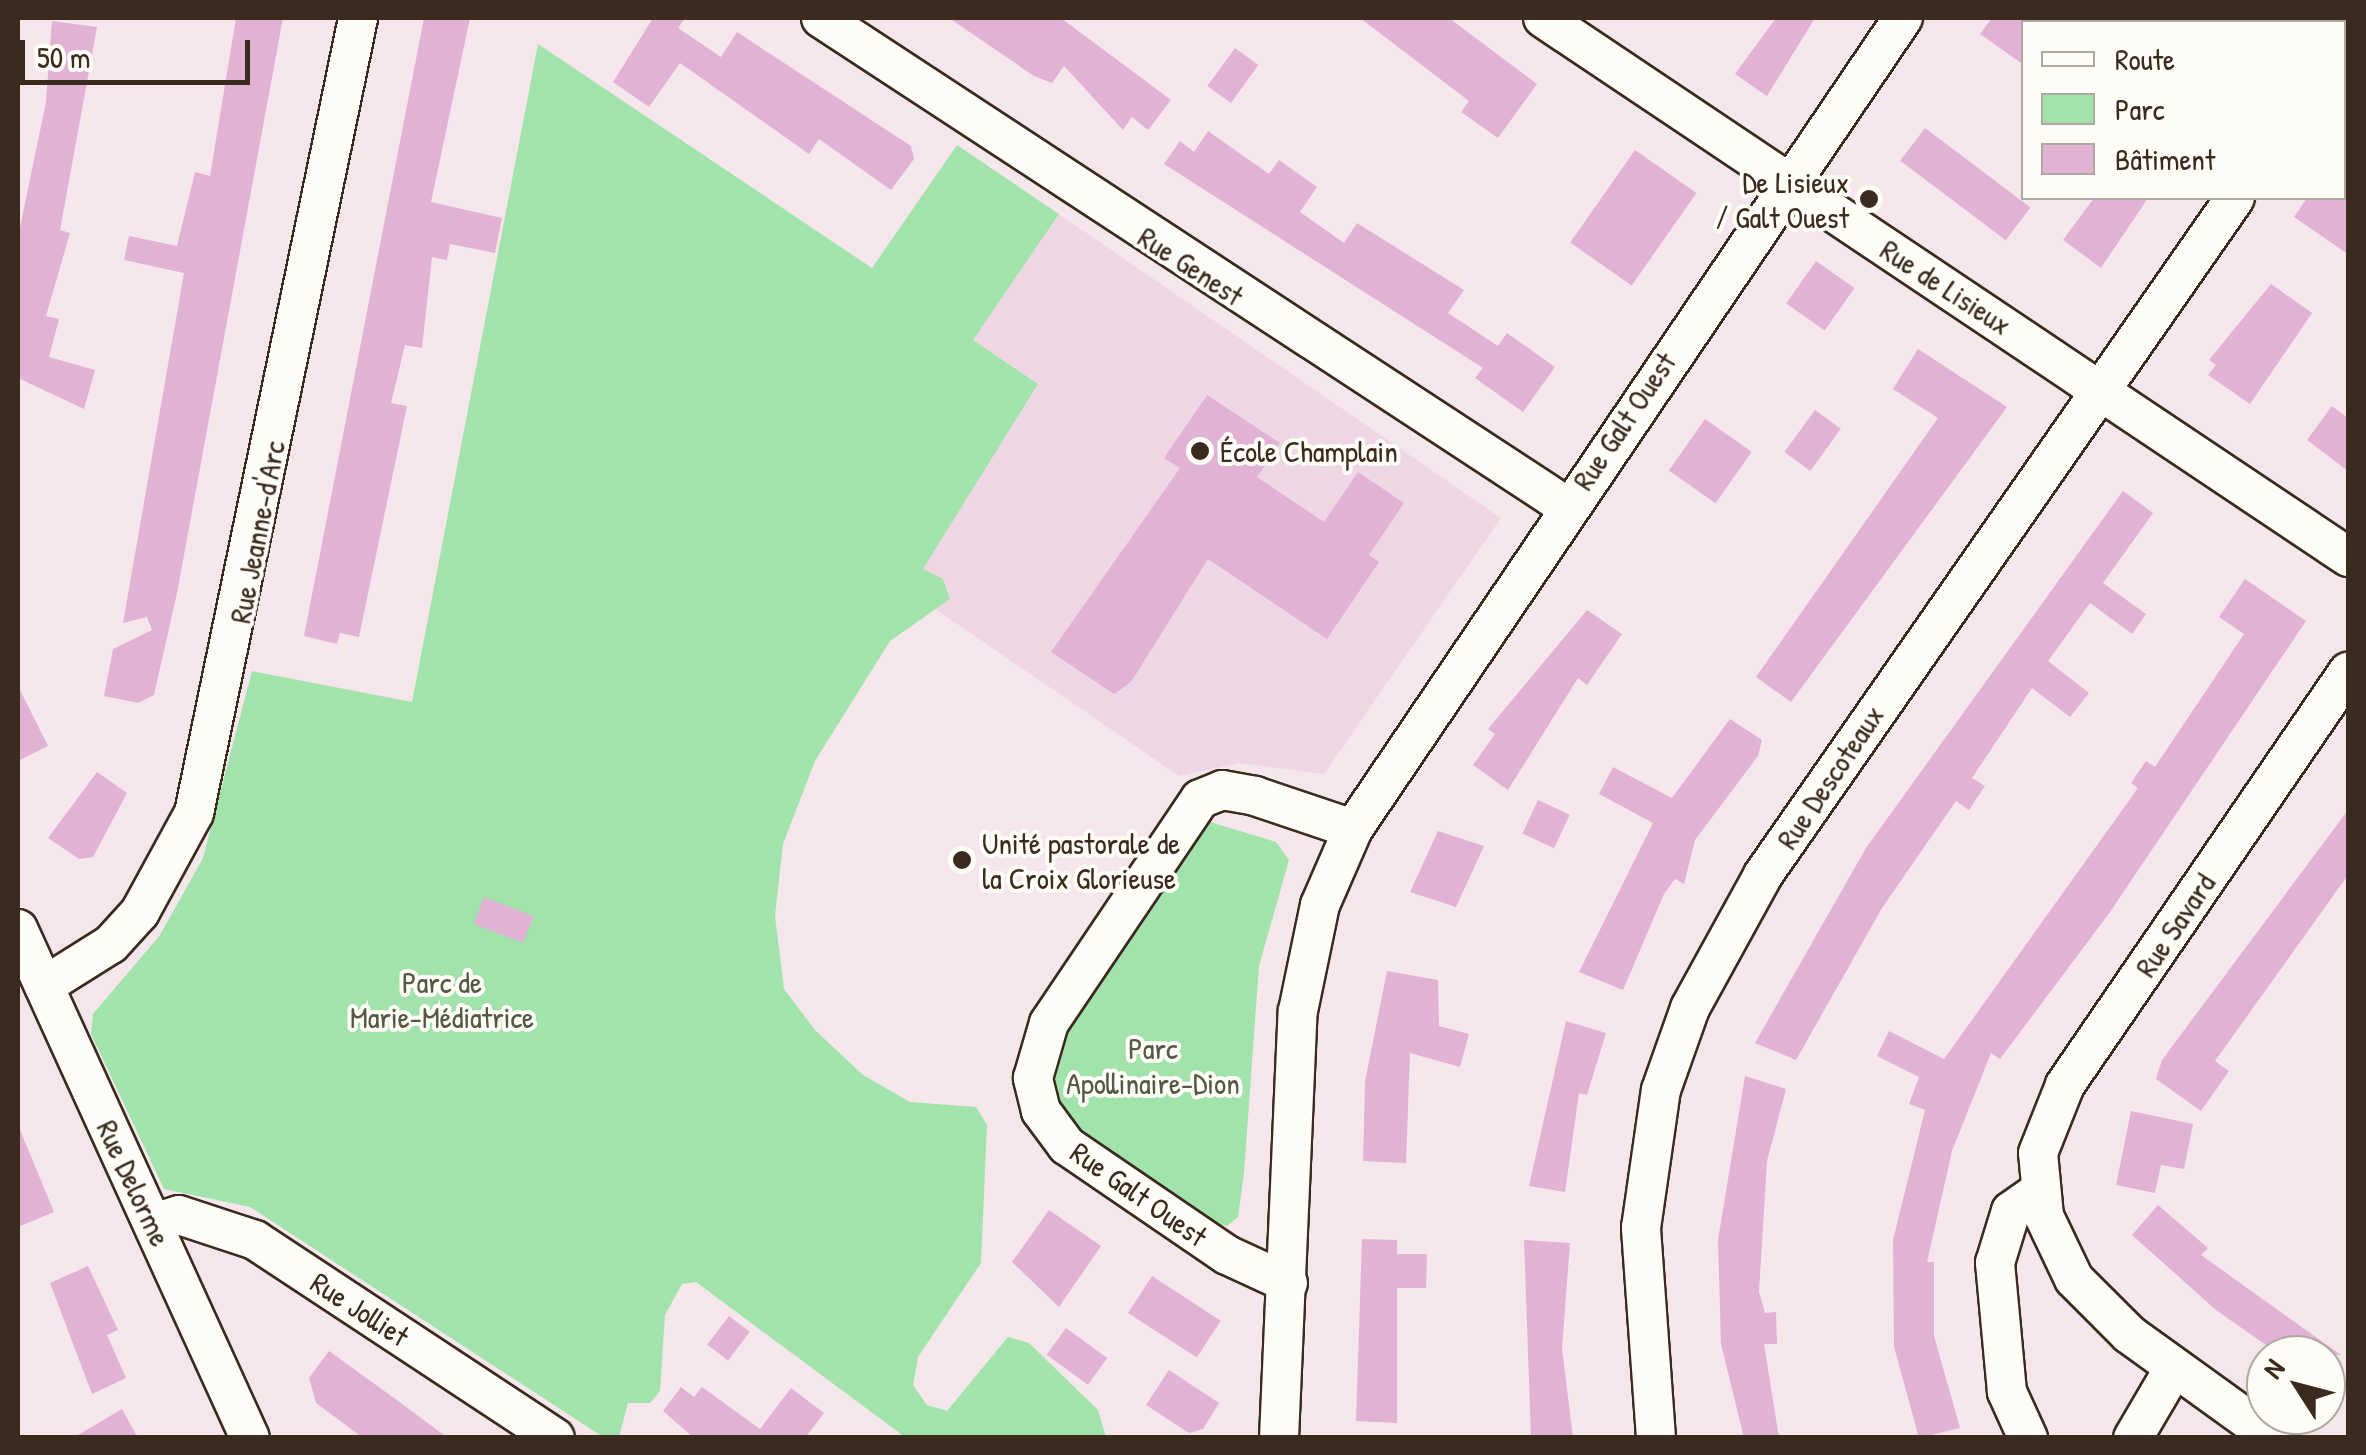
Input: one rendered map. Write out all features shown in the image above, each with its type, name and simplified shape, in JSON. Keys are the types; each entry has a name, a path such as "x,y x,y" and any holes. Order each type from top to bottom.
{"street":[{"name":"Rue Jeanne-d'Arc","path":"44,986 110,944 140,912 194,813 358,18"},
{"name":"Rue Genest","path":"821,18 1566,506"},
{"name":"Rue de Lisieux","path":"1543,18 2348,558"},
{"name":"Rue Galt Ouest","path":"1279,1438 1298,1011 1320,905 1353,829 1786,181 1903,18"},
{"name":"Rue Descoteaux","path":"1656,1438 1641,1228 1661,1090 1690,1008 1764,875 2098,388 2233,200"},
{"name":"Rue Savard","path":"2272,1438 2174,1368 2074,1280 2038,1192 2038,1153 2065,1085 2348,672"},
{"name":"Rue Galt Ouest","path":"1288,1282 1227,1255 1067,1146 1041,1111 1033,1078 1049,1024 1200,799 1222,790 1255,796 1353,829"},
{"name":"Rue Delorme","path":"18,929 250,1438"},
{"path":"2028,1438 2007,1392 1995,1263 2012,1211 2038,1192"},
{"name":"Rue Jolliet","path":"152,1223 178,1215 255,1240 556,1438"},
{"path":"2133,1438 2174,1368"}],"shaded area":[{"name":"École Champlain","path":"1059,214 1501,518 1324,774 1239,763 1179,776 909,591 1038,384 973,340"}],"green space":[{"name":"Parc de Marie-Médiatrice","path":"538,44 872,268 957,145 1059,214 973,340 1038,384 923,569 943,579 950,599 890,641 815,761 783,844 775,916 784,989 815,1030 863,1075 910,1102 976,1107 987,1125 981,1263 918,1357 913,1385 927,1405 947,1411 1008,1337 1029,1343 1098,1410 1106,1437 905,1437 696,1282 682,1284 665,1315 660,1391 650,1403 628,1403 619,1437 603,1437 250,1207 164,1189 91,1034 93,1014 160,935 203,858 252,671 412,702"},
{"name":"Parc Apollinaire-Dion","path":"1207,821 1276,842 1289,860 1259,966 1244,1173 1238,1217 1227,1226 1206,1221 1064,1125 1047,1059"}],"building":[{"path":"236,18 283,18 177,593 154,695 138,703 104,696 113,649 152,630 147,617 123,623 184,273 124,260 129,236 177,246 195,172 210,176"},
{"path":"424,18 470,18 431,202 502,218 495,253 450,244 447,260 432,257 422,348 405,345 391,403 407,406 359,637 340,633 337,644 304,636"},
{"path":"653,18 685,18 678,28 721,57 737,32 911,146 914,159 891,190 819,139 809,154 680,63 649,107 613,82"},
{"path":"949,18 1061,18 1171,100 1148,130 1132,117 1123,130 1064,66 1052,83 1034,76"},
{"path":"1360,18 1449,18 1537,84 1498,138 1461,112 1469,101"},
{"path":"1776,18 1815,18 1767,96 1735,74"},
{"path":"1992,18 2024,18 2021,63 1980,34"},
{"path":"52,21 97,27 60,230 70,233 46,316 59,319 49,357 95,370 84,409 18,378 18,237 46,102"},
{"path":"1235,48 1258,65 1231,103 1207,86"},
{"path":"1925,128 2030,207 2006,240 1900,161"},
{"path":"1208,131 1269,174 1279,160 1317,187 1300,212 1344,243 1357,223 1464,290 1448,313 1498,346 1507,333 1555,367 1523,412 1475,378 1483,368 1164,164 1180,141 1194,152"},
{"path":"1635,150 1696,193 1632,286 1570,243"},
{"path":"2348,198 2348,254 2294,217 2306,200"},
{"path":"2093,200 2147,200 2101,268 2063,240"},
{"path":"1816,261 1855,288 1825,331 1786,304"},
{"path":"2271,284 2312,313 2250,404 2208,375 2216,365 2209,360"},
{"path":"1918,349 2007,407 1791,702 1756,677 1938,418 1893,389"},
{"path":"1207,395 1280,443 1257,477 1324,522 1358,472 1404,503 1369,555 1379,562 1327,639 1208,559 1131,682 1114,694 1051,652 1180,468 1164,458"},
{"path":"2332,406 2348,418 2348,471 2307,440"},
{"path":"1815,410 1841,429 1810,471 1784,452"},
{"path":"1705,419 1752,452 1716,503 1669,471"},
{"path":"2123,491 2153,513 2103,583 2146,614 2132,634 2090,603 2048,661 2089,693 2070,717 2032,688 1972,778 1985,786 1969,810 1956,801 1882,908 1796,1060 1755,1043 1866,848"},
{"path":"2245,579 2306,621 2110,912 2000,1059 1991,1053 1952,1151 1927,1262 1934,1262 1934,1336 1960,1428 1919,1438 1894,1347 1893,1240 1925,1110 1909,1104 1919,1077 1877,1056 1889,1031 1944,1059 2138,788 2131,783 2146,761 2155,767 2244,634 2219,617"},
{"path":"1587,610 1622,634 1587,685 1578,678 1508,790 1473,765 1495,734 1488,729"},
{"path":"18,686 48,746 18,761"},
{"path":"1730,719 1762,740 1758,756 1695,840 1684,884 1675,879 1664,894 1623,990 1579,972 1653,823 1599,794 1613,767 1672,798"},
{"path":"97,772 127,793 93,857 79,859 48,838"},
{"path":"1538,800 1570,815 1554,848 1522,834"},
{"path":"2348,810 2348,875 2215,1061 2229,1071 2201,1111 2156,1079 2162,1060"},
{"path":"1438,831 1484,846 1456,907 1410,892"},
{"path":"484,897 533,916 523,943 474,924"},
{"path":"1387,971 1438,980 1439,1026 1469,1034 1460,1067 1410,1053 1406,1163 1363,1161 1365,1082"},
{"path":"1566,1021 1606,1033 1587,1095 1579,1093 1565,1192 1529,1186"},
{"path":"1745,1076 1786,1089 1767,1161 1759,1292 1765,1313 1776,1312 1777,1344 1764,1344 1779,1438 1744,1438 1721,1344 1718,1240"},
{"path":"2131,1111 2193,1124 2184,1169 2161,1165 2155,1193 2116,1185"},
{"path":"18,1125 54,1212 18,1227"},
{"path":"2158,1205 2208,1248 2201,1255 2313,1335 2252,1335 2216,1310 2132,1235"},
{"path":"1049,1210 1101,1246 1059,1307 1012,1262"},
{"path":"1362,1239 1397,1240 1397,1254 1427,1254 1426,1288 1397,1288 1397,1423 1356,1421"},
{"path":"1524,1240 1570,1243 1562,1348 1573,1438 1531,1438"},
{"path":"88,1266 118,1330 107,1335 126,1378 92,1394 50,1283"},
{"path":"1152,1276 1221,1321 1197,1358 1128,1313"},
{"path":"729,1316 750,1332 728,1360 707,1345"},
{"path":"1066,1328 1107,1358 1088,1385 1047,1355"},
{"path":"329,1351 448,1438 363,1438 316,1403 309,1378"},
{"path":"1169,1370 1219,1403 1203,1429 1189,1433 1146,1405"},
{"path":"681,1387 694,1397 702,1387 760,1429 791,1388 824,1413 805,1438 694,1438 663,1411"},
{"path":"122,1409 138,1438 73,1438"}],"place":[{"name":"De Lisieux / Galt Ouest","path":"1869,199"},
{"name":"École Champlain","path":"1200,451"},
{"name":"Unité pastorale de la Croix Glorieuse","path":"962,860"}]}
